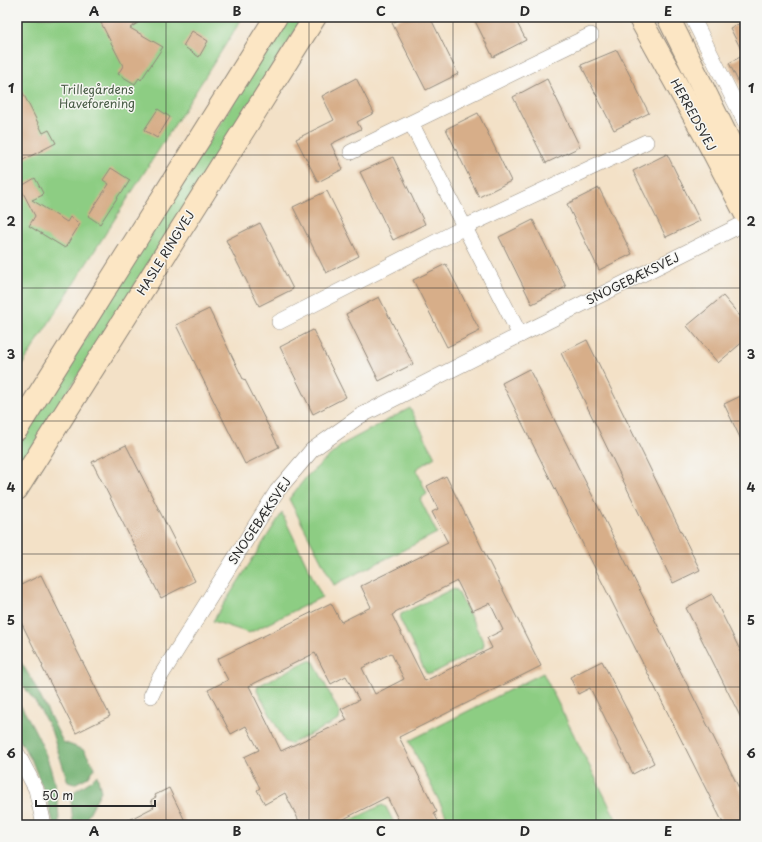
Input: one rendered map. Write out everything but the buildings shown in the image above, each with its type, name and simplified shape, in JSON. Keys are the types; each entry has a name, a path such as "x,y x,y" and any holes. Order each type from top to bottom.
{"main road":[{"path":"17,428 276,17"},
{"name":"HASLE RINGVEJ","path":"17,489 315,17"},
{"name":"HERREDSVEJ","path":"639,17 704,134 745,213"},
{"name":"HERREDSVEJ","path":"668,17 745,173"}],"street":[{"path":"692,17 745,122"},
{"path":"351,152 591,35"},
{"path":"411,123 520,335"},
{"path":"280,322 465,226 646,142"},
{"name":"SNOGEBÆKSVEJ","path":"151,696 160,677 277,491 312,450 360,416 745,223"},
{"path":"17,753 36,789 44,825"}],"green space":[{"name":"Trillegårdens Haveforening","path":"17,17 243,17 17,373"},
{"path":"287,17 304,17 17,472 17,450 26,433"},
{"path":"410,408 435,457 416,469 427,494 420,499 437,533 334,585 289,499 307,476 343,444"},
{"path":"282,513 322,597 249,633 213,621"},
{"path":"452,589 457,590 484,643 483,648 431,674 426,673 400,619 401,614"},
{"path":"17,656 32,680 63,742 84,750 95,768 88,777 74,784 68,782 51,730 38,706 17,677"},
{"path":"309,660 314,662 340,714 339,720 290,744 285,742 257,690 258,686"},
{"path":"543,673 618,823 613,825 451,825 409,741"},
{"path":"17,700 34,729 47,759 56,791 59,825 53,825 46,796 32,761 17,736"},
{"path":"97,775 101,791 83,825 73,825 71,801 75,791 91,781"},
{"path":"382,805 386,807 395,825 341,825"}]}
